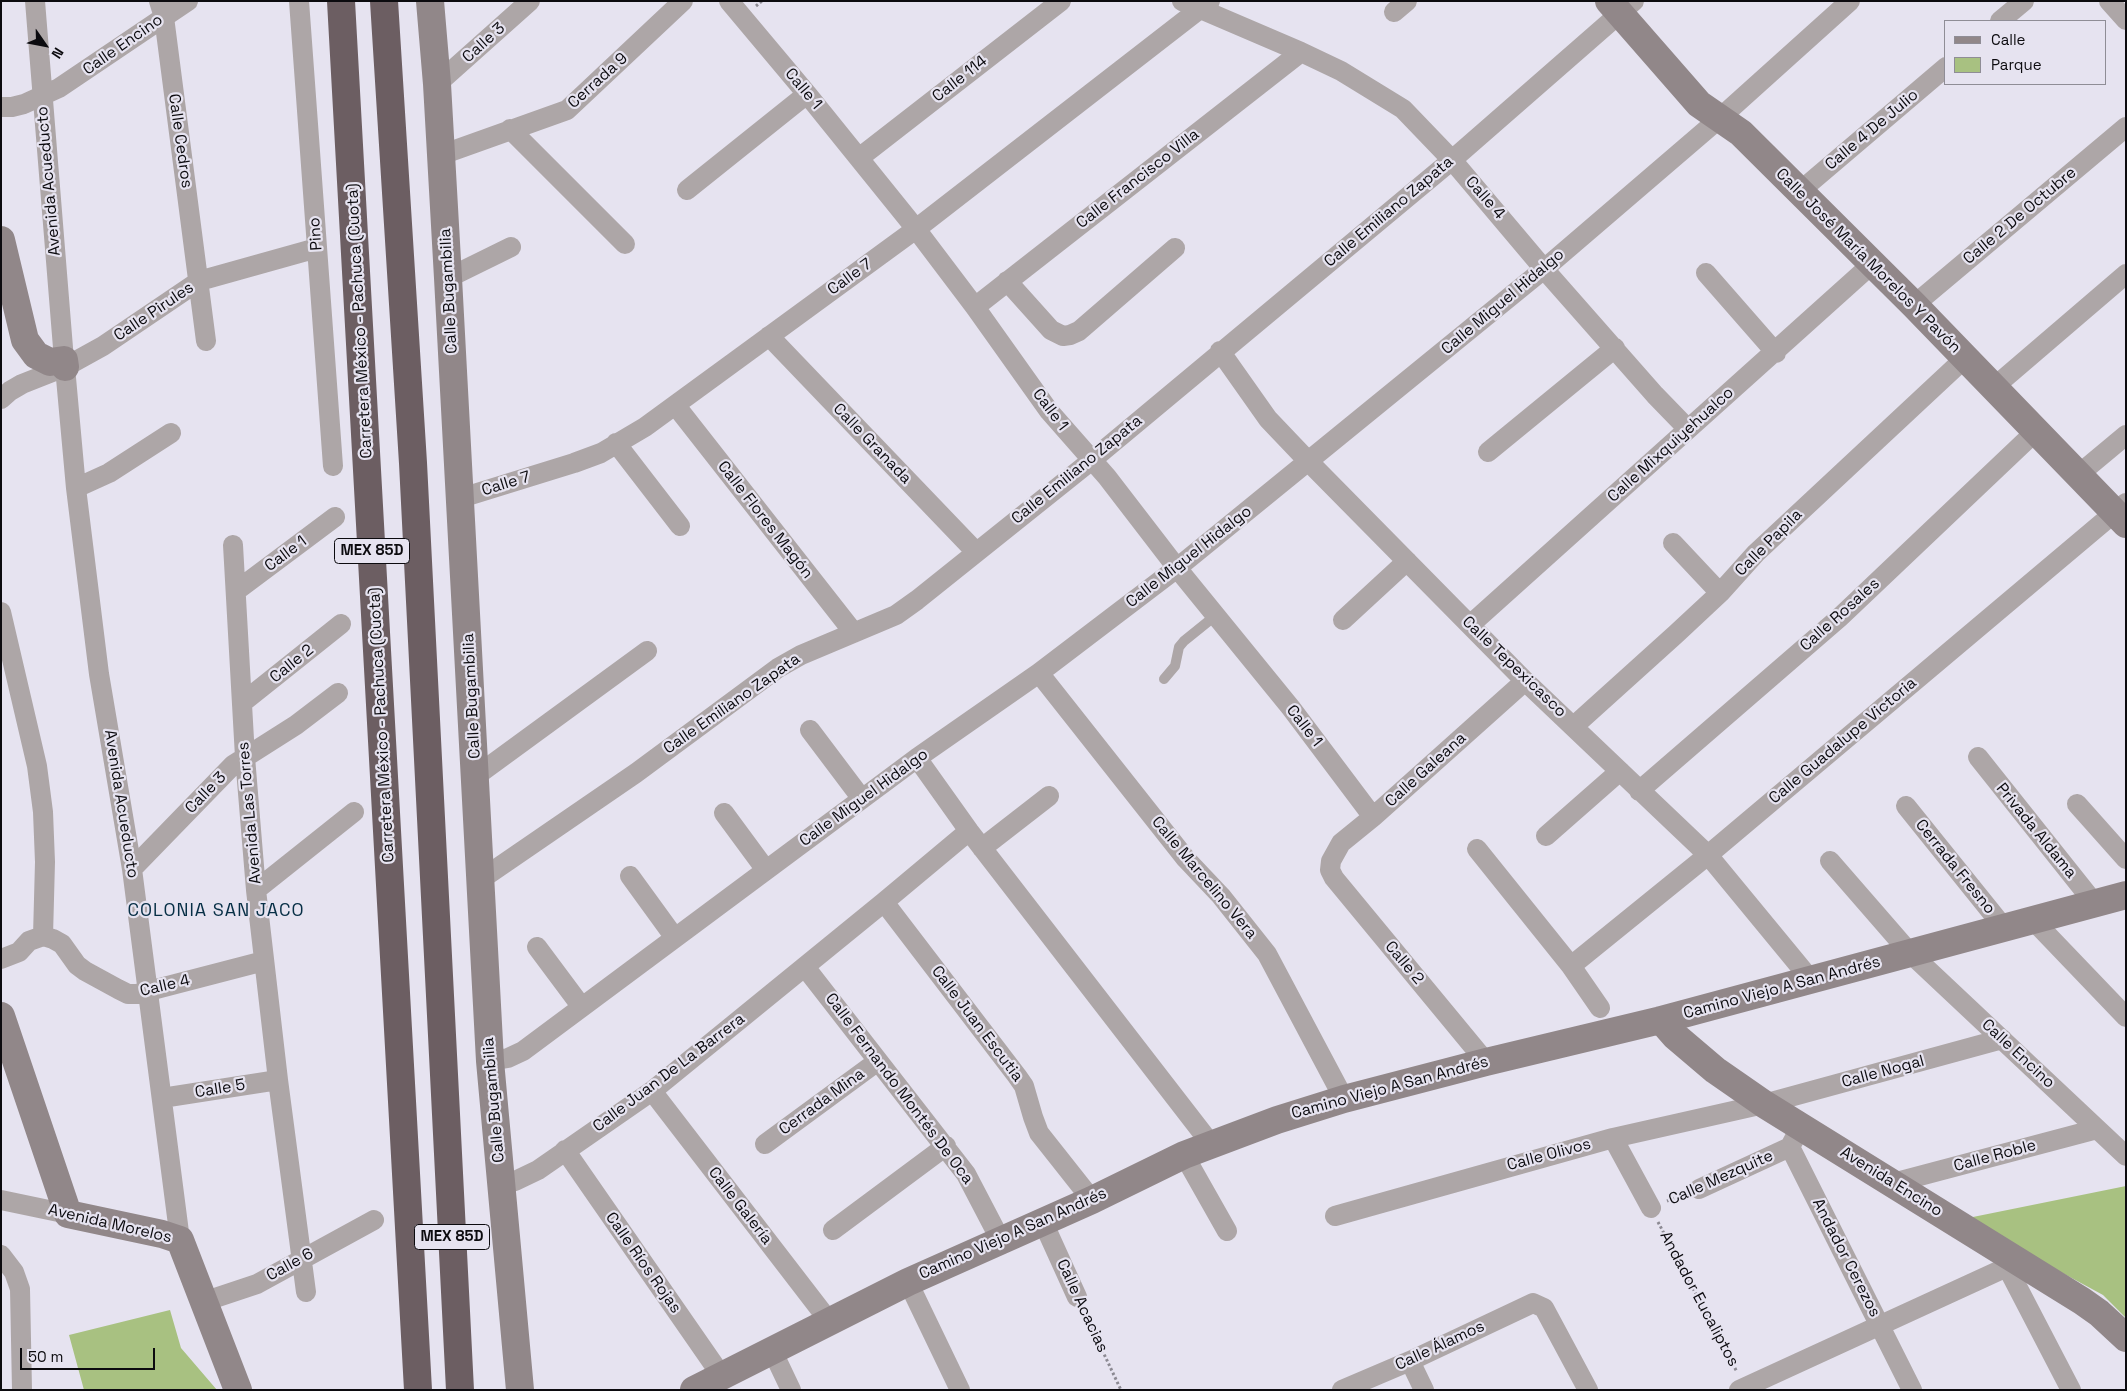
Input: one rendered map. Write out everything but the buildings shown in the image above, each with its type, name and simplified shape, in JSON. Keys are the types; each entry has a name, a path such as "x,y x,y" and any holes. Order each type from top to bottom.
{"highway":[{"name":"Carretera México - Pachuca (Cuota)","path":"341,1 418,1390"},
{"name":"MEX 85D","path":"384,1 413,463 460,1390"}],"street":[{"name":"Avenida Acueducto","path":"35,1 76,488 99,674 132,869 180,1240"},
{"name":"Calle Encino","path":"1,107 12,108 43,96 80,75 161,9 188,1"},
{"name":"Pino","path":"299,1 333,466"},
{"name":"Calle Bugambilia","path":"430,1 437,84 461,498 490,1061 520,1390"},
{"name":"Calle 3","path":"437,84 530,1"},
{"name":"Cerrada 9","path":"441,155 567,110 683,1"},
{"name":"Calle 1","path":"729,1 916,229 975,306 1049,411 1107,476 1215,616 1291,708 1373,817"},
{"name":"Calle 114","path":"859,158 1061,1"},
{"name":"Calle Miguel Hidalgo","path":"490,1061 508,1058 523,1051 917,758 1040,673 1177,568 1544,269 1720,118 1850,1"},
{"path":"2001,20 2024,1"},
{"path":"2109,1 2126,20"},
{"name":"Calle 4","path":"1197,4 1302,52 1388,98 1403,109 1452,160 1544,269 1688,429"},
{"name":"Calle 7","path":"461,498 601,453 676,406 916,229 1197,4"},
{"name":"Calle José María Morelos Y Pavón","path":"1621,5 1699,104 1741,133 1914,305 1964,359 2078,475 2122,513"},
{"name":"Calle Emiliano Zapata","path":"480,880 636,773 778,668 800,655 896,615 1092,460 1452,160 1621,5"},
{"name":"Calle Cedros","path":"161,9 206,341"},
{"name":"Calle Francisco Villa","path":"975,306 1302,52"},
{"name":"Calle 4 De Julio","path":"1799,192 1944,70"},
{"path":"687,190 807,94"},
{"name":"Calle 2 De Octubre","path":"1914,305 2126,127"},
{"path":"510,129 624,244"},
{"path":"1,240 25,340 30,350 44,360 64,363"},
{"path":"448,278 511,247"},
{"name":"Calle Pirules","path":"1,399 22,384 103,346 199,281 317,248"},
{"path":"1007,281 1050,330 1063,336 1070,335 1079,331 1175,248"},
{"name":"Calle Mixquiyehualco","path":"1470,625 1688,429 1776,353 1872,264"},
{"path":"1706,273 1776,353"},
{"path":"1993,388 2126,274"},
{"name":"Calle Granada","path":"769,336 976,552"},
{"path":"1488,452 1615,348"},
{"name":"Calle Tepexicasco","path":"1220,352 1268,419 1525,681 1708,855 1811,980"},
{"name":"Calle Papila","path":"1574,726 1720,592 1756,553 1964,359"},
{"name":"Calle Flores Magón","path":"676,406 854,633"},
{"name":"Calle Rosales","path":"1639,791 1839,618 2035,432"},
{"path":"76,488 109,473 171,433"},
{"path":"2078,475 2126,435"},
{"path":"616,444 680,526"},
{"name":"Calle Guadalupe Victoria","path":"1571,966 2122,513"},
{"name":"Calle 1","path":"236,591 335,517"},
{"path":"1674,543 1720,592"},
{"name":"Avenida Las Torres","path":"233,545 245,756 256,890 300,1259 306,1292"},
{"path":"1343,620 1407,561"},
{"path":"1,612 37,766 43,812 45,862 43,936 29,942 19,952 1,959"},
{"name":"Calle 2","path":"242,703 341,624"},
{"path":"476,776 647,651"},
{"name":"Calle Marcelino Vera","path":"1040,673 1186,859 1221,896 1267,954 1344,1099"},
{"name":"Calle Galeana","path":"1331,861 1341,843 1373,817 1525,681"},
{"name":"Calle 3","path":"132,869 233,765 296,725 338,692"},
{"path":"810,730 862,799"},
{"name":"Privada Aldama","path":"1978,757 2095,904"},
{"path":"917,758 969,831 1211,1144"},
{"path":"1546,836 1620,772"},
{"path":"982,848 1049,796"},
{"path":"2077,804 2126,859"},
{"name":"Cerrada Fresno","path":"1906,806 2005,928"},
{"path":"256,890 354,812"},
{"path":"724,813 766,870"},
{"name":"Calle Juan De La Barrera","path":"502,1183 528,1176 652,1091 969,831"},
{"path":"1477,849 1571,966 1600,1008"},
{"name":"Calle Encino","path":"1830,860 1910,953 2126,1156"},
{"name":"Calle 2","path":"1331,861 1330,870 1334,878 1486,1062"},
{"path":"630,876 675,938"},
{"name":"Camino Viejo A San Andrés","path":"694,1390 908,1282 1092,1200 1184,1155 1276,1120 1344,1099 1486,1062 1661,1020 2126,896"},
{"name":"Calle Juan Escutia","path":"884,902 1024,1086 1039,1133 1092,1200"},
{"path":"2034,921 2126,1017"},
{"name":"Calle 4","path":"43,936 62,944 77,965 128,994 148,992 264,961"},
{"path":"537,947 582,1006"},
{"name":"Calle Fernando Montés De Oca","path":"805,967 946,1146 966,1174 1001,1241"},
{"path":"1,1016 68,1214"},
{"name":"Avenida Encino","path":"1661,1020 1675,1036 1715,1070 1764,1104 1795,1136 1893,1183 2013,1264 2099,1313 2126,1338"},
{"name":"Calle Nogal","path":"1764,1104 2002,1039"},
{"name":"Cerrada Mina","path":"765,1144 878,1061"},
{"name":"Calle 5","path":"162,1098 278,1080"},
{"name":"Calle Galería","path":"652,1091 828,1321"},
{"name":"Calle Olivos","path":"1335,1216 1613,1138 1764,1104"},
{"name":"Calle Roble","path":"1893,1183 2098,1129"},
{"name":"Calle Mezquite","path":"1699,1188 1795,1136"},
{"name":"Andador Cerezos","path":"1795,1136 1880,1325 1912,1390"},
{"path":"1613,1138 1651,1208"},
{"path":"833,1230 946,1146"},
{"name":"Calle Ríos Rojas","path":"565,1150 721,1375"},
{"path":"1184,1155 1227,1231"},
{"name":"Avenida Morelos","path":"1,1200 153,1232 180,1240 238,1390"},
{"name":"Calle 6","path":"203,1302 257,1284 374,1220"},
{"name":"Calle Acacias","path":"1043,1222 1077,1297"},
{"path":"1,1254 14,1272 20,1289 22,1390"},
{"path":"1744,1389 2013,1264 2072,1390"},
{"path":"908,1282 960,1390"},
{"name":"Calle Álamos","path":"1342,1390 1410,1361 1527,1305 1538,1304 1544,1308 1588,1390"},
{"path":"772,1350 791,1390"},
{"path":"1410,1361 1424,1390"}],"lane":[{"path":"1164,679 1175,666 1179,647 1184,640 1215,616"}],"path":[{"name":"Calle Mezquite","path":"1651,1208 1699,1188"},
{"name":"Andador Eucaliptos","path":"1651,1208 1744,1389"},
{"name":"Calle Acacias","path":"1077,1297 1121,1390"}],"green space":[{"path":"2126,1186 2126,1318 2103,1295 1963,1219"},
{"path":"170,1310 181,1348 217,1390 84,1390 69,1335"}],"district":[{"name":"COLONIA SAN JACO","path":"216,911"}]}
